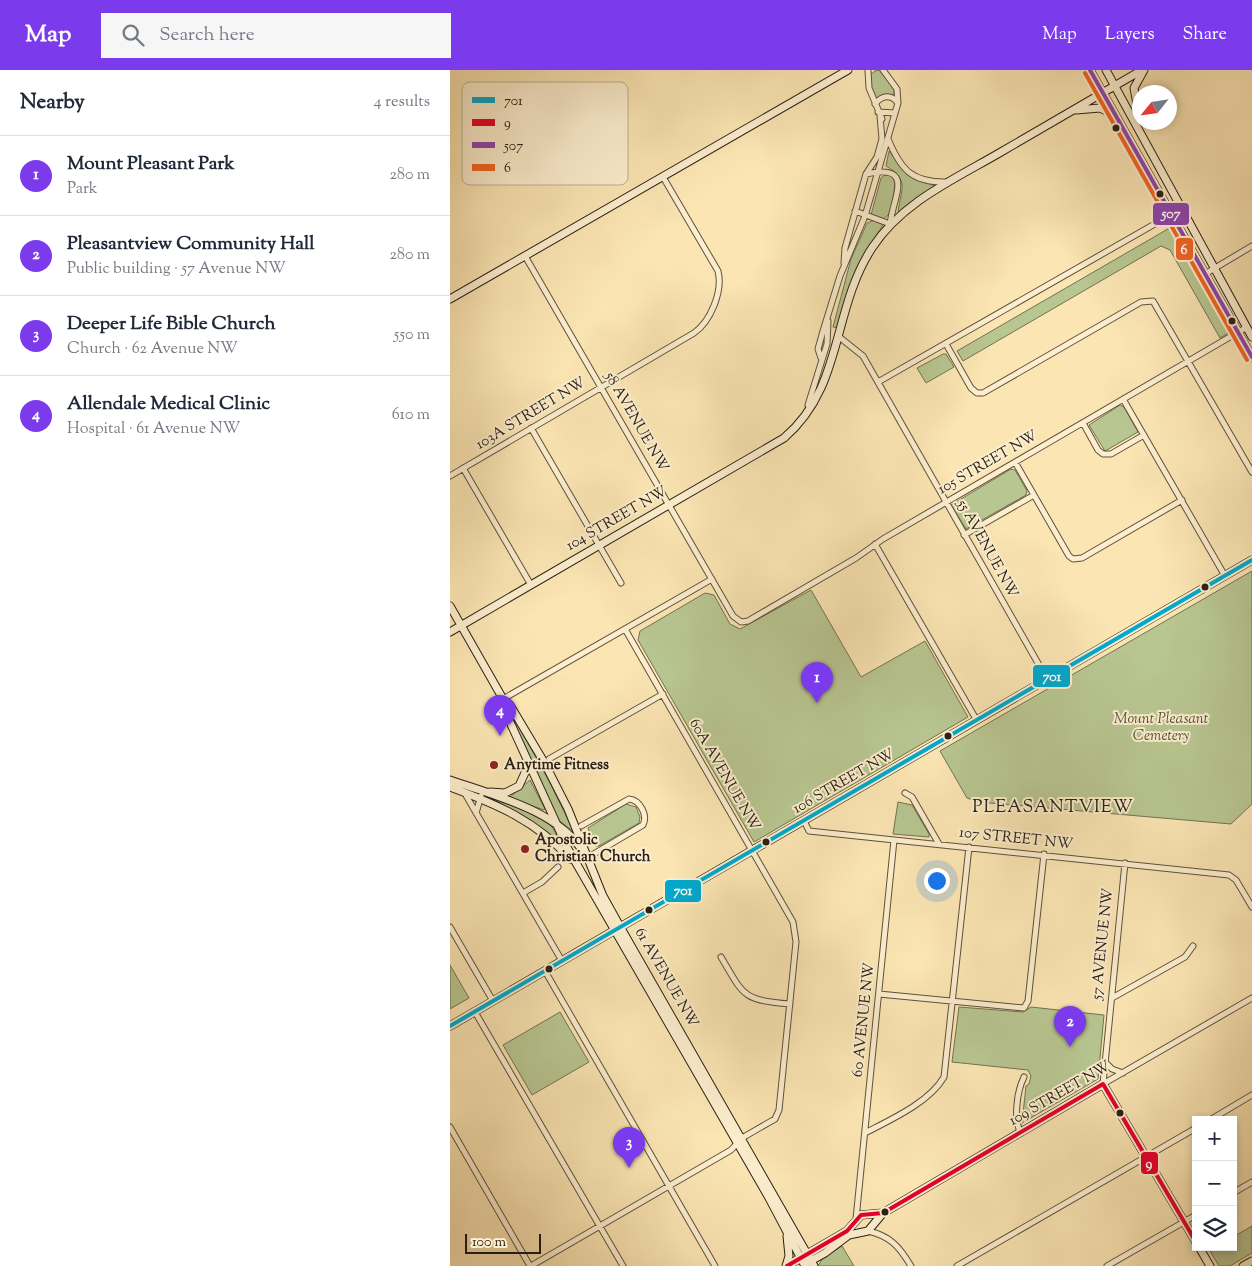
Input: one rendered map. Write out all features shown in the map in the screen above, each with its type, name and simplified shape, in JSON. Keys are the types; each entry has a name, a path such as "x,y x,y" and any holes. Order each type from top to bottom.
{"main road":[{"path":"450,299 848,70"},
{"path":"1090,70 1252,357"},
{"path":"1106,70 1252,337"},
{"path":"1136,85 1143,70"},
{"name":"104 STREET NW","path":"450,632 771,446 797,426 819,395 858,273 872,247 890,224 914,204 950,182 1143,70"},
{"path":"1073,110 1104,108 1112,112 1120,122"},
{"path":"1141,130 1142,136"},
{"name":"106 STREET NW","path":"450,1026 976,719 1251,562"},
{"name":"61 AVENUE NW","path":"450,606 503,699 510,705 561,794 577,827 599,886 618,929"},
{"name":"61 AVENUE NW","path":"503,699 504,709 528,765 554,821 584,877 618,929 807,1262"},
{"path":"481,795 506,793 514,790 523,781 528,765"},
{"path":"450,780 509,810 540,831 563,851 584,877"},
{"path":"450,787 481,795 554,821 566,830 579,844 599,886"},
{"path":"1103,1084 1192,1235"},
{"name":"109 STREET NW","path":"864,1232 883,1213 1103,1084"},
{"name":"61 AVENUE NW","path":"740,1141 779,1217 807,1262"},
{"name":"109 STREET NW","path":"856,1220 867,1215 883,1213"},
{"path":"867,1215 873,1224"},
{"path":"779,1217 789,1250 789,1260 786,1266"},
{"path":"786,1266 807,1262 825,1254 849,1235 864,1232 856,1220 847,1231 807,1262"},
{"path":"1201,1251 1210,1266"},
{"path":"1243,1266 1252,1261"}],"street":[{"path":"868,70 868,84 888,139 900,163 913,176 928,181 950,182"},
{"path":"797,426 811,398 821,358 818,349 844,266 865,216 880,171 898,103 896,89 882,70"},
{"path":"875,104 886,97 891,97 898,103"},
{"path":"879,114 895,113"},
{"path":"844,266 846,248 866,174 877,157 882,139 879,114"},
{"path":"855,211 890,224 898,195 898,183 891,173 880,171 866,174"},
{"name":"103A STREET NW","path":"450,476 701,328 712,308 718,284 718,271 663,177"},
{"path":"878,382 1181,209"},
{"path":"1205,274 1252,246"},
{"name":"58 AVENUE NW","path":"525,256 733,616 743,622"},
{"path":"946,344 971,388 977,393 985,392 1141,302 1150,300 1157,305 1252,472"},
{"name":"105 STREET NW","path":"743,622 856,558 874,544 1189,362 1246,327"},
{"name":"55 AVENUE NW","path":"838,336 861,354 1047,679"},
{"path":"1123,399 1225,576"},
{"path":"1083,423 1098,450 1105,455 1144,435"},
{"path":"532,428 621,583"},
{"path":"1015,462 1069,556 1076,560 1182,500"},
{"path":"463,468 531,585"},
{"path":"964,535 1034,495"},
{"path":"874,544 976,719"},
{"path":"503,699 712,579"},
{"name":"60A AVENUE NW","path":"625,629 789,912 795,928 796,942 778,1114 775,1118 740,1141"},
{"path":"549,759 663,694"},
{"path":"464,792 562,961"},
{"path":"905,793 912,797 939,844"},
{"path":"476,812 481,795"},
{"path":"581,826 629,799 637,802 644,814 645,821 641,827 592,855"},
{"name":"107 STREET NW","path":"804,821 809,830 1044,854 1231,876 1236,880 1252,907"},
{"name":"60 AVENUE NW","path":"856,1220 894,840"},
{"path":"865,1133 925,1099 940,1085 944,1077 969,847"},
{"path":"879,994 1019,1008 1027,1005 1044,854"},
{"name":"57 AVENUE NW","path":"1103,1084 1125,863"},
{"path":"523,893 542,882 558,867"},
{"path":"450,927 493,1001"},
{"path":"1112,998 1185,957 1193,946"},
{"path":"721,956 741,990 750,998 790,1004"},
{"path":"545,971 715,1266"},
{"name":"109 STREET NW","path":"1103,1084 1252,998"},
{"path":"476,1012 622,1266"},
{"path":"1105,1062 1112,1069 1123,1073"},
{"path":"1021,1133 1017,1123 1020,1085 1024,1077"},
{"path":"1217,1116 1252,1095"},
{"path":"450,1128 530,1266 732,1150 740,1141"},
{"path":"957,1266 1192,1130"},
{"path":"1237,1191 1252,1182"},
{"path":"857,1202 867,1215"},
{"path":"1107,1266 1192,1217"},
{"path":"873,1224 884,1236 898,1246 911,1266"},
{"path":"864,1232 884,1236"}],"green space":[{"path":"879,70 894,87 894,94 876,98 871,88 870,75"},
{"path":"889,151 908,175 919,181 936,186 898,213 902,186 899,176 886,166"},
{"path":"885,175 892,176 895,186 895,199 890,212 883,219 871,215 881,178"},
{"path":"874,220 883,225 865,253 838,328 833,327 851,259 867,223"},
{"path":"1173,226 1231,328 1230,332 1220,338 1170,250 1161,246 963,361 957,351"},
{"path":"946,354 954,367 926,383 917,368"},
{"path":"1120,405 1124,407 1138,432 1105,451 1089,425"},
{"path":"1011,469 1015,470 1027,491 1026,495 966,529 951,505"},
{"name":"Mount Pleasant Cemetery","path":"1252,571 1252,804 1231,824 978,802 967,798 940,751"},
{"path":"811,590 861,677 925,641 968,717 754,842 638,640 640,631 705,593 714,595 730,624 740,629"},
{"path":"510,711 549,781 574,832 556,818 508,712"},
{"path":"530,780 545,809 544,810 509,798"},
{"path":"486,796 548,820 563,846 529,819"},
{"path":"898,802 912,805 929,837 893,834"},
{"path":"626,804 636,807 640,817 639,823 599,846 595,846 588,828"},
{"path":"450,965 469,998 450,1009"},
{"path":"959,1007 1023,1012 1031,1007 1104,1015 1098,1079 1022,1123 1026,1086 1029,1084 1031,1076 1028,1070 952,1062"},
{"path":"560,1012 589,1062 532,1095 503,1045"},
{"path":"1252,1226 1252,1253 1230,1266 1219,1266 1210,1251 1237,1251 1237,1235"},
{"path":"842,1246 854,1266 818,1266 823,1258"}],"transit line":[{"name":"507","path":"1090,70 1252,357"},
{"name":"6","path":"1085,73 1247,360"},
{"name":"701","path":"450,1026 1252,560"},
{"name":"9","path":"1103,1084 1192,1235"},
{"name":"9","path":"787,1266 847,1231 861,1215 883,1213 1103,1084"}],"place":[{"name":"Mount Pleasant Park","path":"817,703"},
{"name":"Allendale Medical Clinic","path":"500,736"},
{"name":"Anytime Fitness","path":"494,765"},
{"name":"Apostolic Christian Church","path":"525,849"},
{"name":"Pleasantview Community Hall","path":"1070,1047"},
{"name":"Deeper Life Bible Church","path":"629,1168"}],"district":[{"name":"PLEASANTVIEW","path":"1053,808"}]}
